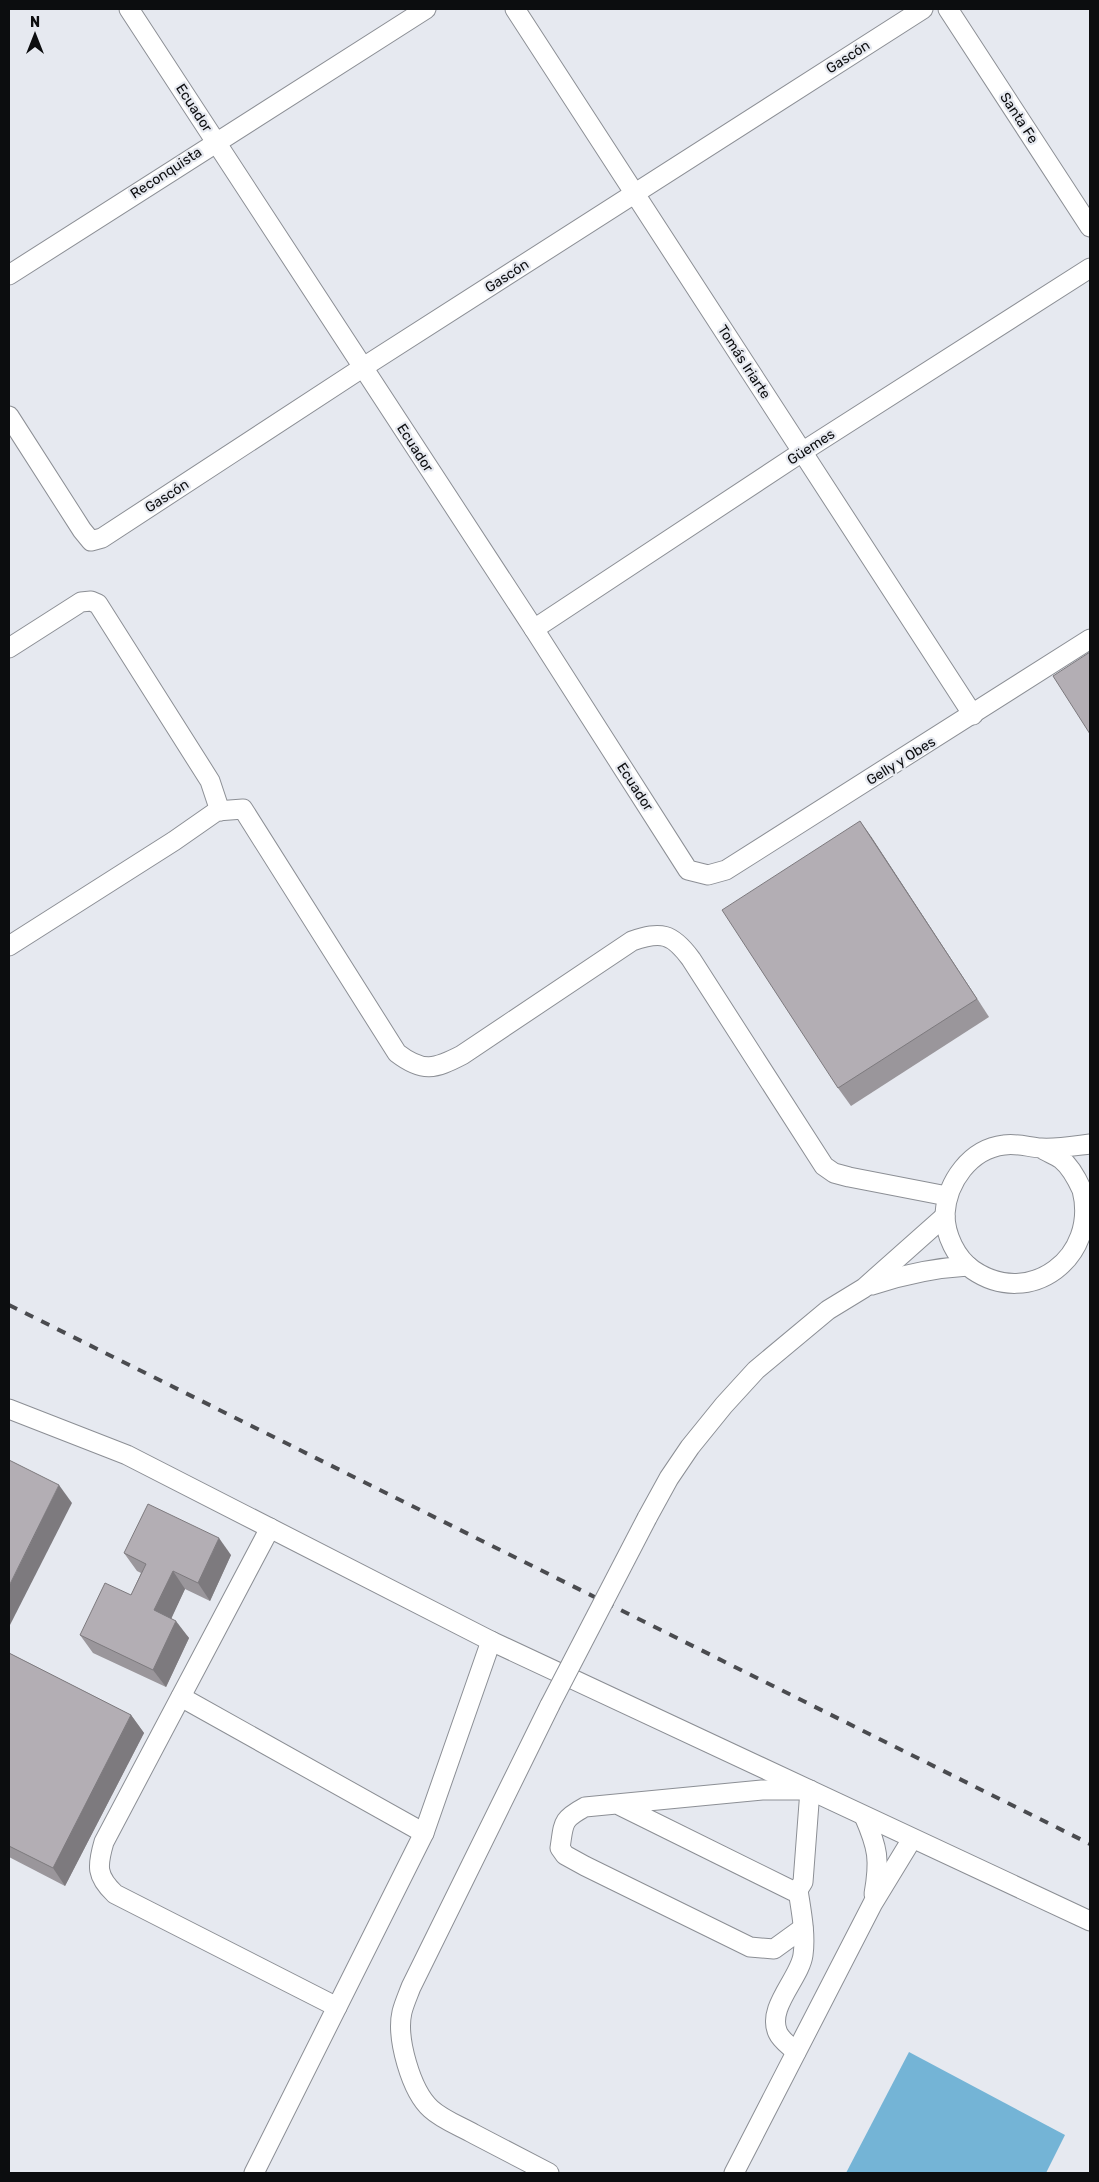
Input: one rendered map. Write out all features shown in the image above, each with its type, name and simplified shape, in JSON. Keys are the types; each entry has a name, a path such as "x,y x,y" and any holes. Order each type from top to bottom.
{"street":[{"name":"Ecuador","path":"129,9 534,629 688,870 708,875"},
{"name":"Reconquista","path":"9,275 426,9"},
{"name":"Tomás Iriarte","path":"515,9 973,715"},
{"name":"Gascón","path":"9,416 82,530 91,541 102,538 362,368 923,9"},
{"name":"Santa Fe","path":"948,9 1090,227"},
{"name":"Güemes","path":"534,629 802,452 1090,268"},
{"path":"9,648 81,602 91,601 98,604 210,781 220,811"},
{"name":"Gelly y Obes","path":"708,875 726,870 1090,640"},
{"path":"9,946 220,811 243,809 397,1053 412,1064 428,1067 444,1064 462,1055 632,942 652,935 668,937 681,946 691,959 824,1166 834,1173 850,1177 947,1196"},
{"path":"1041,1148 1062,1160 1077,1178 1088,1197 1084,1235 1077,1251 1066,1265 1051,1275 1035,1282 1017,1285 1000,1283 983,1276 968,1266 956,1252 948,1234 945,1216 947,1196 955,1178 967,1163 983,1151 1002,1145 1022,1144 1041,1148 1090,1144"},
{"path":"549,2173 449,2121 430,2108 418,2093 404,2051 401,2029 402,2013 411,1987 550,1705 647,1518 669,1478 690,1447 724,1405 750,1377 828,1310 864,1288 945,1216"},
{"path":"864,1288 901,1276 936,1268 968,1266"},
{"path":"9,1409 127,1454 491,1641 1090,1921"},
{"path":"270,1528 104,1842 99,1860 99,1872 106,1886 115,1894 337,2007"},
{"path":"254,2173 424,1833 491,1641"},
{"path":"181,1697 424,1833"},
{"path":"803,1928 774,1949 750,1947 565,1855 560,1848 564,1826 569,1816 585,1807 762,1790 810,1790"},
{"path":"796,2052 778,2033 776,2021 778,2008 803,1956 803,1928 798,1890 803,1882 810,1790"},
{"path":"619,1804 788,1889 798,1890"},
{"path":"864,1816 878,1854 878,1871 873,1903"},
{"path":"734,2173 873,1903 912,1839"}],"water":[{"path":"909,2052 1065,2135 1046,2173 846,2173"}],"building":[{"path":"1090,652 1090,734 1053,676"},
{"path":"860,821 977,999 838,1088 722,910"},
{"path":"9,1460 59,1485 9,1586"},
{"path":"148,1504 219,1538 198,1583 173,1571 154,1610 176,1621 153,1670 80,1635 105,1583 131,1595 146,1564 124,1553"},
{"path":"9,1653 131,1715 53,1868 9,1846"}],"railway":[{"path":"9,1305 1090,1844"}]}
